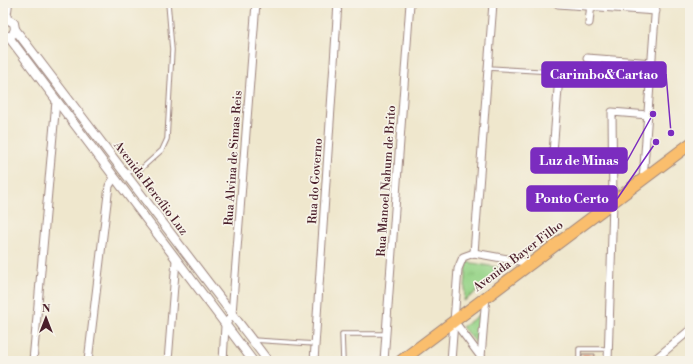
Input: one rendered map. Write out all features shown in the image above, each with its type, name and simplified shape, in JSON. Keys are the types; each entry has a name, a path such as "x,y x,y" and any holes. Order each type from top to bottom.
{"main road":[{"name":"Avenida Bayer Filho","path":"401,361 690,144"}],"street":[{"path":"4,21 8,3"},
{"name":"Rua Alvina de Simas Reis","path":"232,314 256,3"},
{"name":"Rua do Governo","path":"314,361 338,3"},
{"name":"Rua Manoel Nahum de Brito","path":"384,361 410,3"},
{"path":"474,253 493,3"},
{"path":"643,180 656,3"},
{"path":"558,4 591,4 656,11"},
{"path":"590,23 591,4"},
{"name":"Avenida Hercílio Luz","path":"4,21 12,21 15,29 268,361"},
{"path":"6,36 13,34 15,29"},
{"name":"Avenida Hercílio Luz","path":"6,36 253,361"},
{"path":"587,58 652,63"},
{"path":"554,153 559,76 555,72"},
{"path":"33,361 56,101"},
{"path":"608,361 613,203 612,112 648,115"},
{"path":"88,361 109,186 114,178"},
{"path":"451,361 458,269 463,257 474,253 530,263"},
{"path":"168,361 176,260"},
{"path":"483,359 486,296"},
{"path":"223,361 225,326 232,314"},
{"path":"454,321 483,359"},
{"path":"654,361 690,330"}],"lane":[{"path":"125,173 142,168 162,150 166,139 172,56 168,3"},
{"path":"488,68 555,72"},
{"path":"344,361 342,334 386,334"},
{"path":"252,340 315,344"},
{"path":"578,361 578,349 608,349"}],"green space":[{"path":"467,262 508,269 464,301"},
{"path":"481,314 478,345 462,327"}],"building":[{"path":"582,354 595,354 594,361 582,361"}],"place":[{"name":"Luz de Minas","path":"653,114"},
{"name":"Carimbo&Cartao","path":"671,133"},
{"name":"Ponto Certo","path":"656,142"}]}
